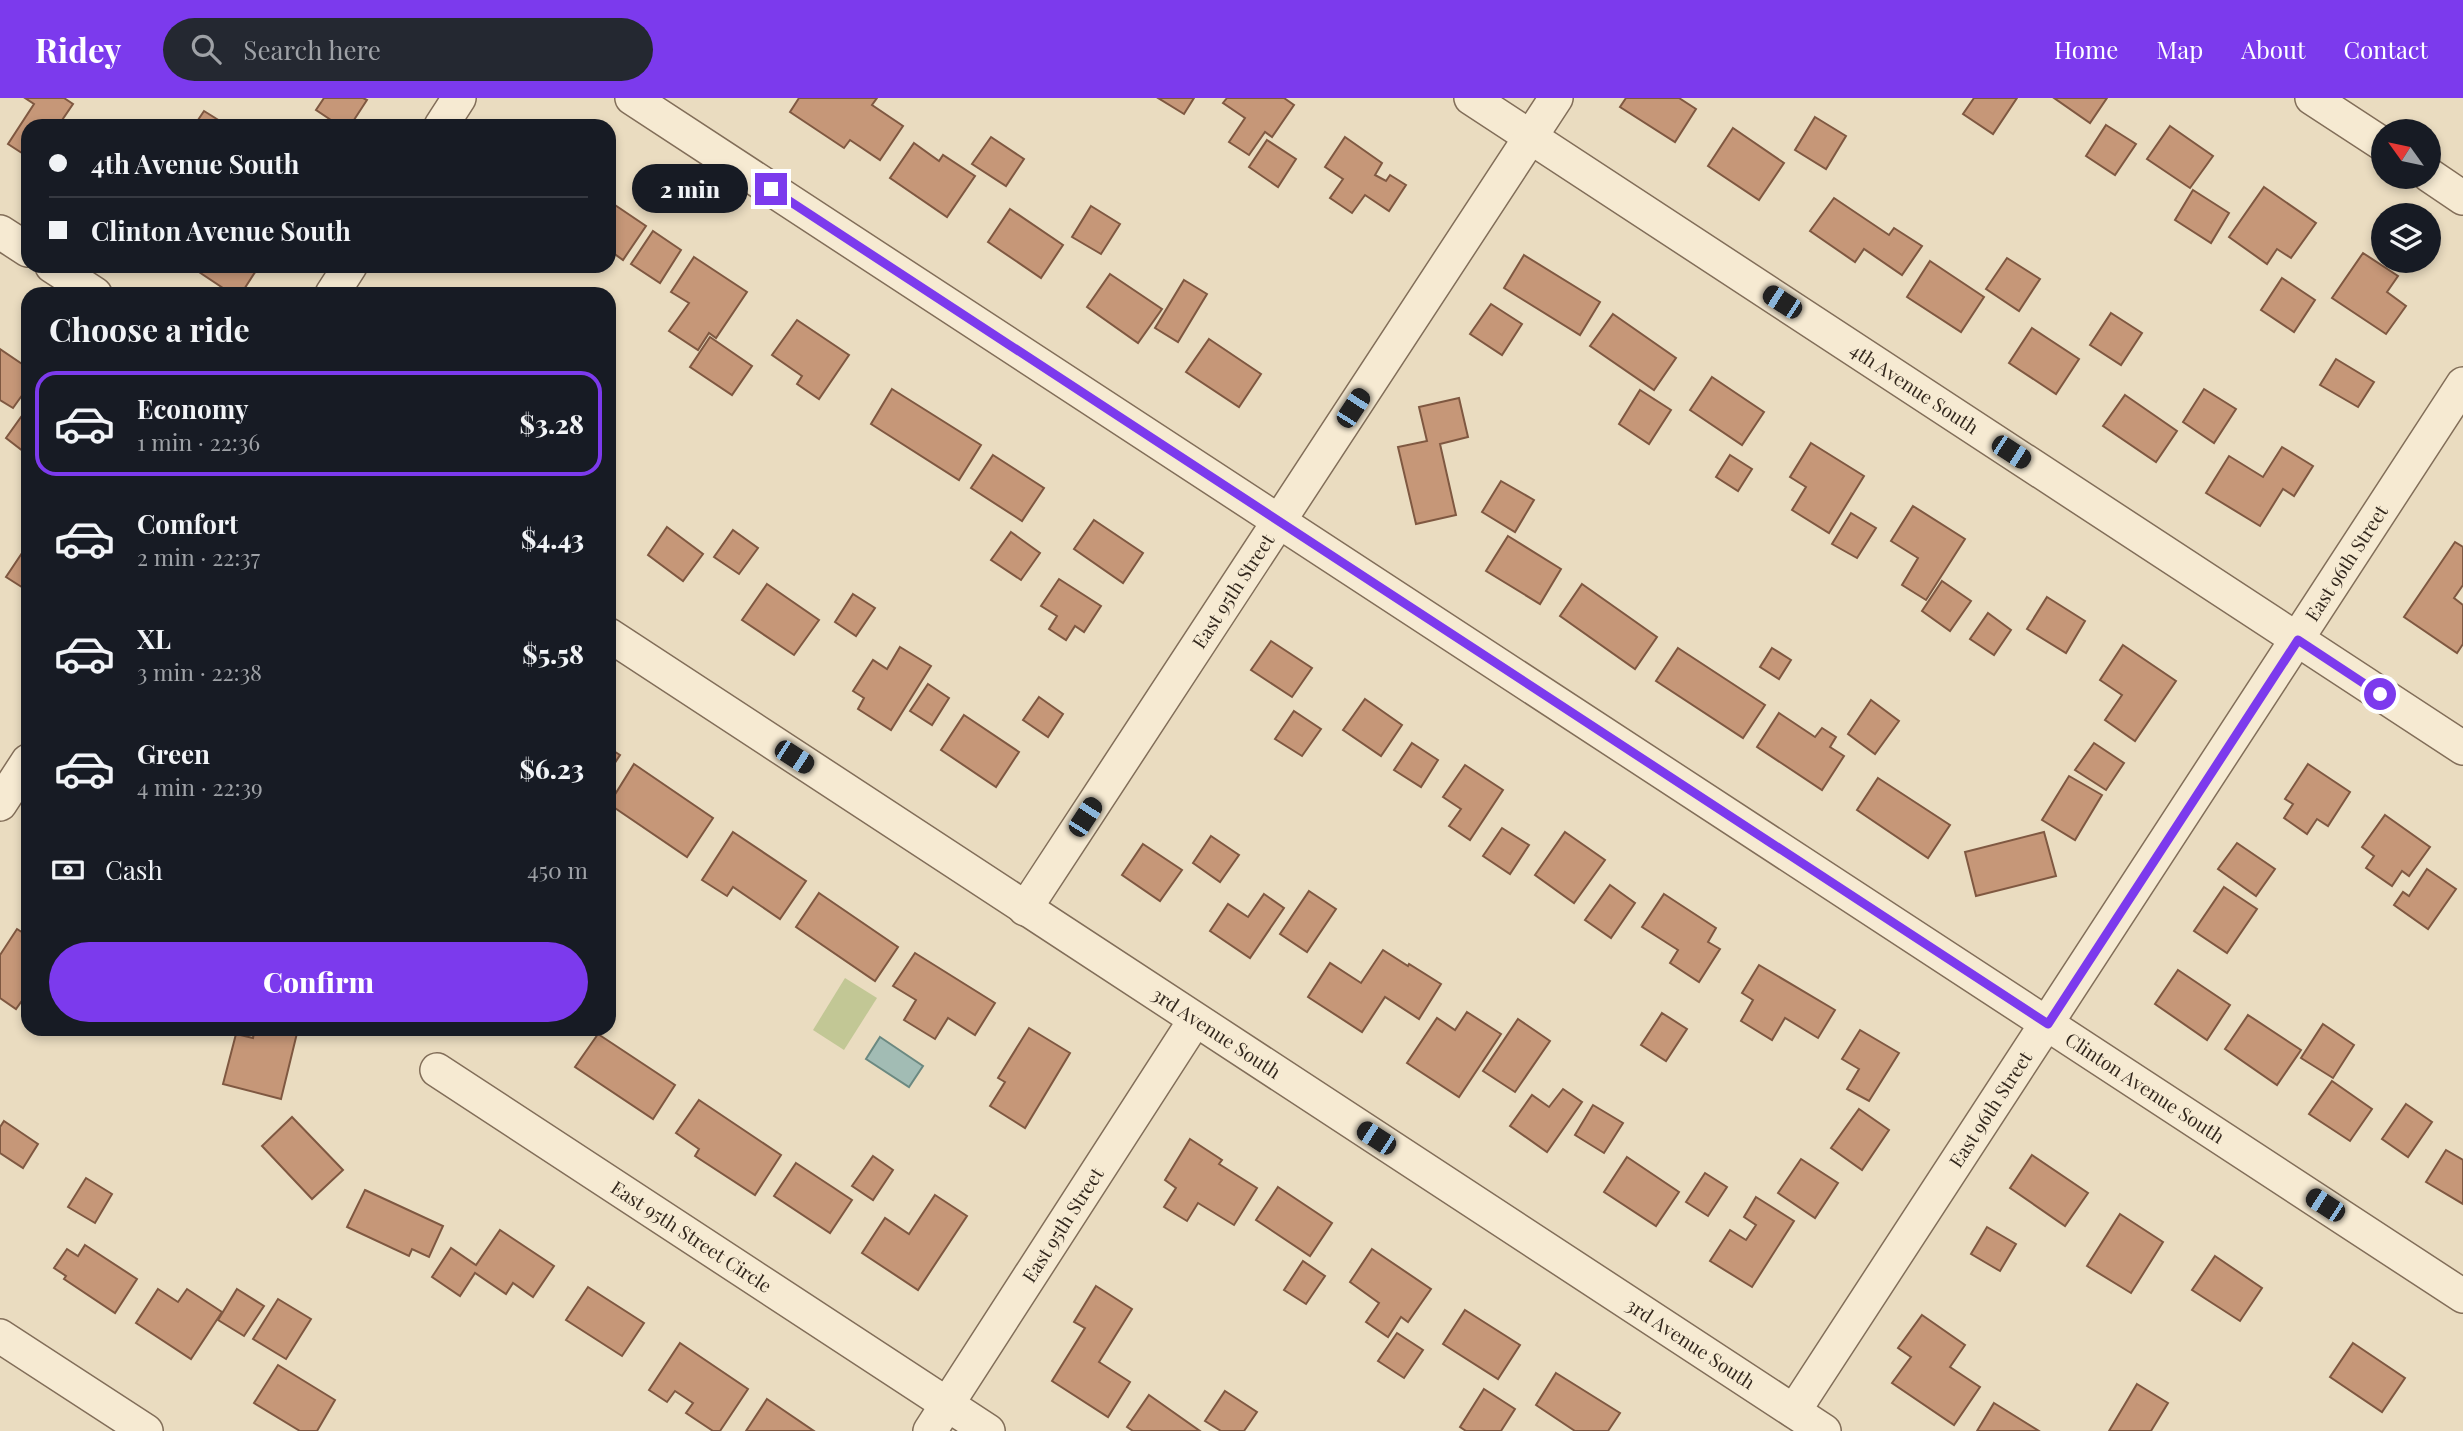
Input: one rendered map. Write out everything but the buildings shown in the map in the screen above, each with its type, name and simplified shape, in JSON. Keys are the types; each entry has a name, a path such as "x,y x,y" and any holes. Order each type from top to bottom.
{"street":[{"path":"446,119 459,98"},
{"name":"Clinton Avenue South","path":"632,98 2463,1296"},
{"name":"4th Avenue South","path":"1471,98 2463,748"},
{"name":"East 95th Street","path":"1025,909 1556,98"},
{"path":"2312,98 2371,137"},
{"path":"2441,183 2463,198"},
{"path":"0,232 21,246"},
{"path":"63,273 84,287"},
{"name":"East 96th Street","path":"1794,1411 2463,384"},
{"name":"3rd Avenue South","path":"616,640 1824,1431"},
{"name":"East 95th Street","path":"939,1418 1195,1020"},
{"name":"East 95th Street Circle","path":"438,1070 939,1418 988,1431"},
{"path":"0,1336 146,1431"}],"green space":[{"path":"845,978 877,998 844,1050 813,1030"}],"water":[{"path":"880,1037 923,1066 909,1087 866,1059"}],"route":[{"path":"771,189 2048,1024 2298,640 2380,694"}]}
